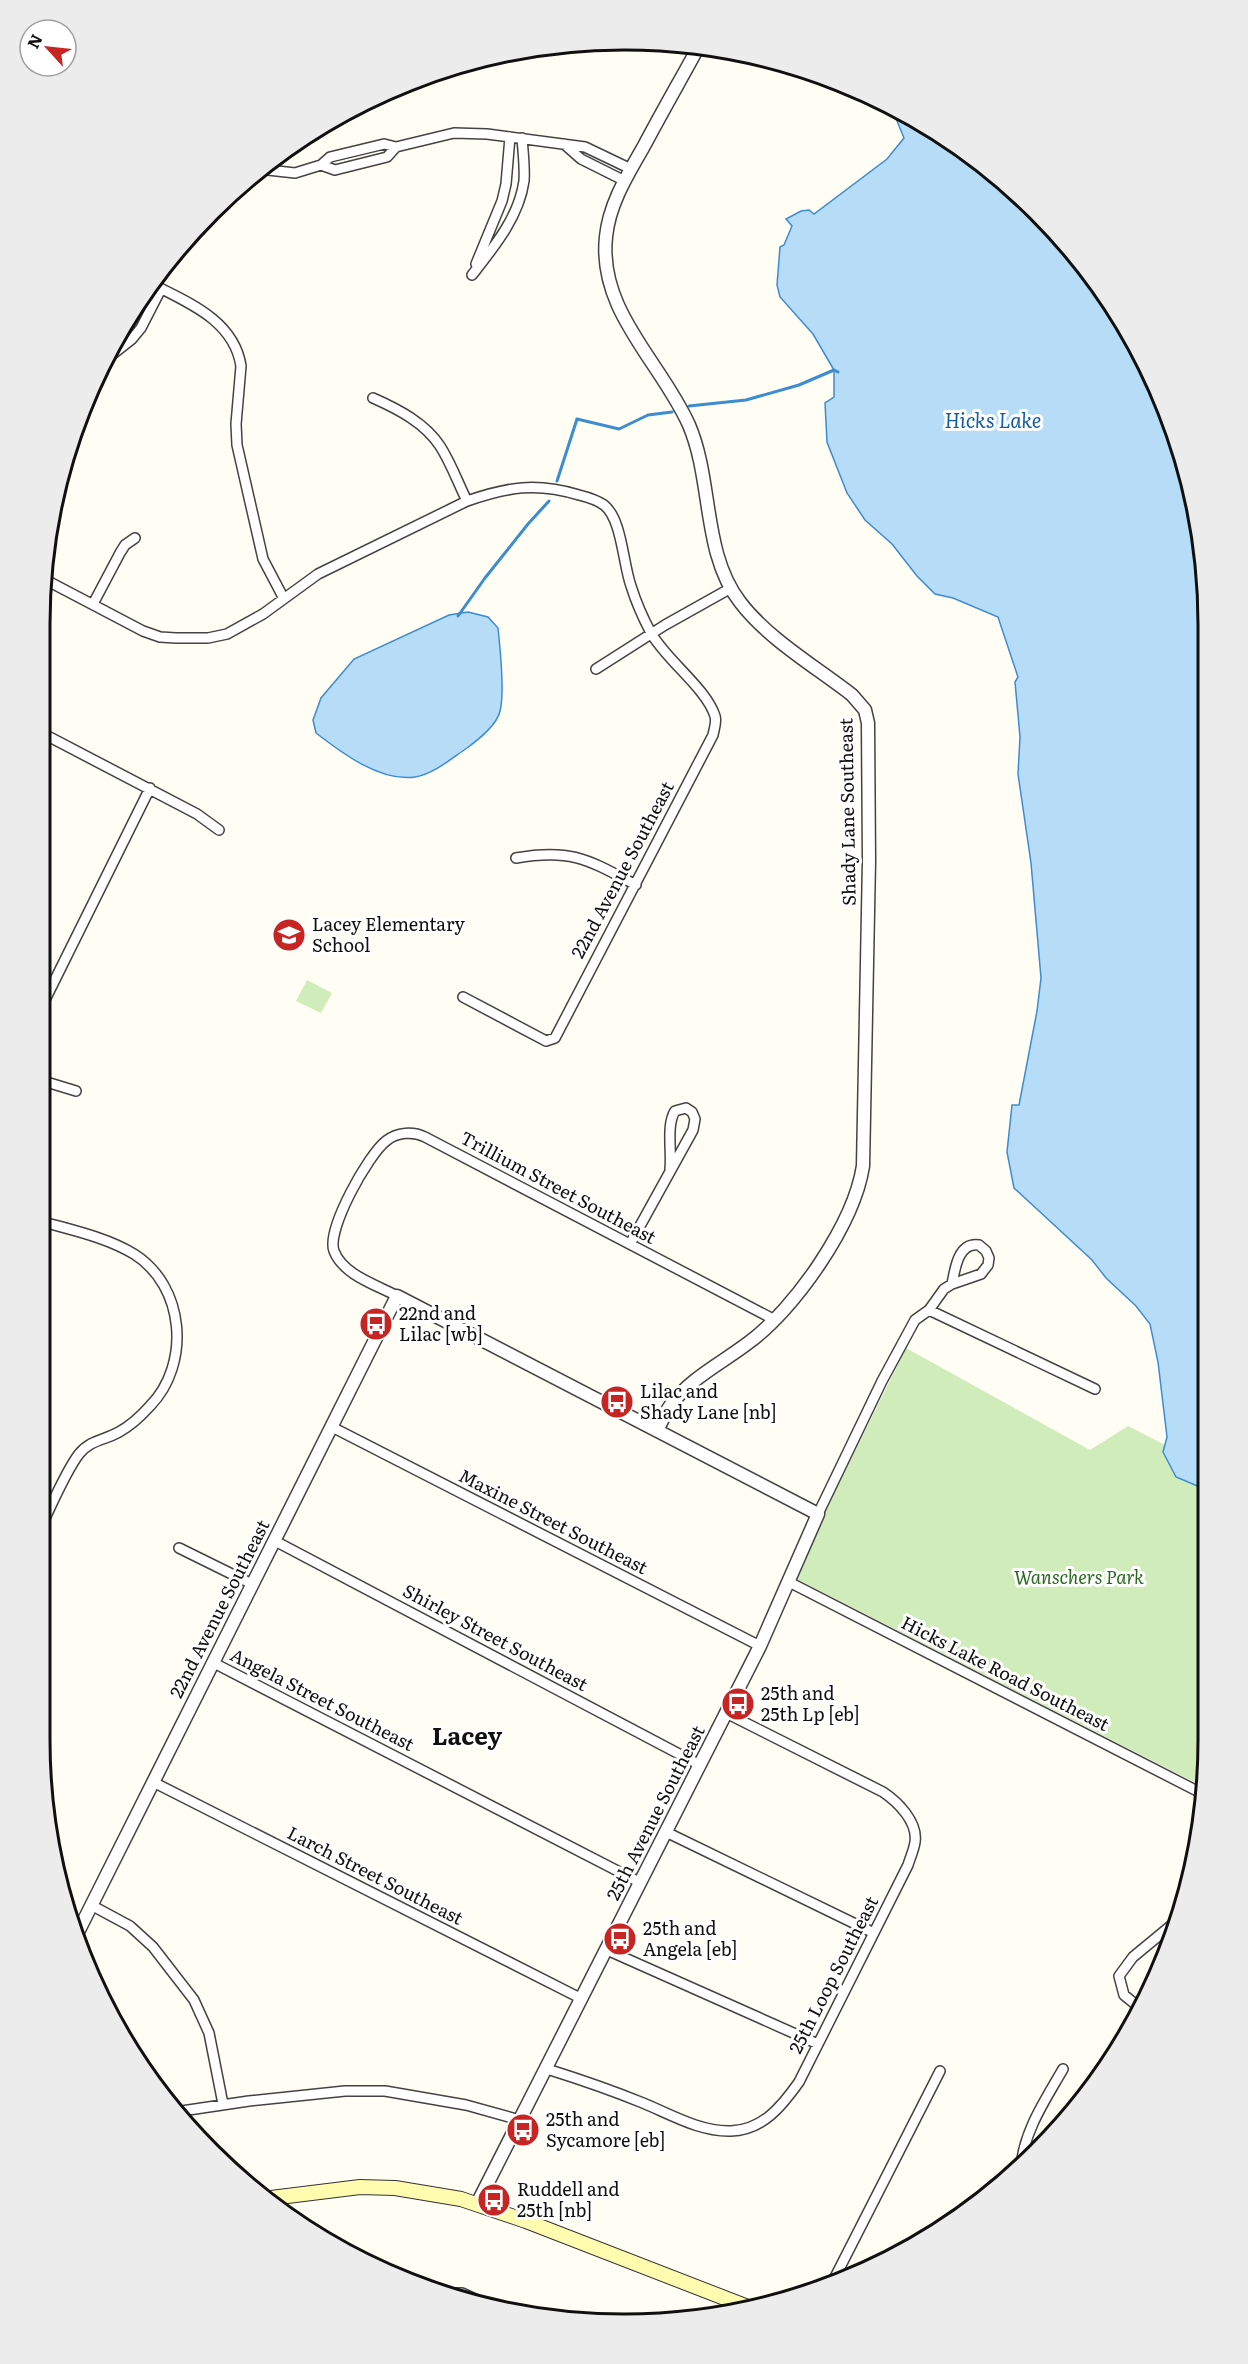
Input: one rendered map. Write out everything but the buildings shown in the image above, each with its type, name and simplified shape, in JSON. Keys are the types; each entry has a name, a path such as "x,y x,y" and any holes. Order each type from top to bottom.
{"main road":[{"path":"276,2197 360,2187 440,2195 477,2204 732,2304"}],"street":[{"name":"Shady Lane Southeast","path":"657,1430 670,1405 697,1379 749,1343 775,1320 800,1291 833,1239 855,1196 863,1166 869,861 868,723 865,710 852,695 754,619 731,588 724,574 717,549 705,484 692,433 671,393 624,318 611,291 605,255 606,237 614,204 695,54"},
{"path":"271,170 295,173 321,165 330,157 384,144 396,147 453,134 522,138 585,147 631,169"},
{"path":"510,137 506,184 502,201 472,274 508,225 518,203 524,180 522,138"},
{"path":"564,144 581,159 625,181"},
{"path":"321,165 335,170 387,157 396,147"},
{"path":"120,348 141,328 161,289 206,312 231,339 240,357 241,366 236,424 237,445 263,559 283,597"},
{"path":"373,398 406,415 433,437 441,448 467,501"},
{"path":"51,583 142,631 160,636 192,639 227,634 263,614 283,597 318,574 467,501 508,488 542,486 582,496 604,505 613,514 631,586 651,633"},
{"path":"93,604 120,553 135,538"},
{"path":"596,669 651,633 731,588"},
{"name":"22nd Avenue Southeast","path":"464,998 546,1041 555,1038 713,735 715,717 703,696 664,653 651,633"},
{"path":"50,737 198,814 219,830"},
{"path":"50,990 150,789"},
{"path":"516,858 560,853 576,856 591,861 636,885"},
{"path":"50,1083 76,1091"},
{"path":"630,1244 693,1130 695,1119 692,1112 686,1108 675,1111 672,1116 670,1169"},
{"name":"Trillium Street Southeast","path":"397,1296 359,1276 341,1263 333,1250 333,1236 348,1201 378,1148 395,1136 416,1134 775,1320"},
{"path":"50,1224 118,1246 136,1255 151,1268 171,1301 178,1336 170,1377 161,1394 136,1420 118,1433 99,1439 80,1453 50,1510"},
{"name":"25th Avenue Southeast","path":"477,2204 760,1646 818,1514 888,1371 915,1320 929,1310 944,1289 981,1274 985,1270 989,1258 986,1251 979,1245 968,1246 962,1252 952,1284"},
{"path":"397,1296 818,1514"},
{"name":"22nd Avenue Southeast","path":"81,1927 397,1296"},
{"path":"929,1310 1095,1389"},
{"name":"Maxine Street Southeast","path":"332,1427 760,1646"},
{"name":"Shirley Street Southeast","path":"275,1541 700,1765"},
{"path":"179,1548 252,1584"},
{"name":"Hicks Lake Road Southeast","path":"789,1582 1196,1790"},
{"name":"Angela Street Southeast","path":"212,1662 641,1883"},
{"name":"25th Loop Southeast","path":"547,2069 614,2092 699,2126 730,2131 755,2125 780,2109 799,2082 874,1933 908,1865 916,1840 909,1819 900,1804 884,1792 726,1713"},
{"name":"Larch Street Southeast","path":"153,1782 582,1999"},
{"path":"666,1833 874,1933"},
{"path":"91,1905 130,1926 153,1947 195,2000 209,2033 223,2104"},
{"path":"1134,2003 1124,1995 1119,1976 1134,1957 1166,1930"},
{"path":"607,1950 818,2044"},
{"path":"1022,2154 1036,2117 1063,2069"},
{"path":"837,2274 940,2071"},
{"path":"185,2110 345,2091 385,2091 445,2100 520,2120"}],"green space":[{"path":"307,980 332,993 321,1013 296,1001"},
{"name":"Wanschers Park","path":"906,1348 1090,1450 1128,1426 1165,1445 1163,1452 1176,1477 1198,1486 1197,1783 793,1577"}],"water":[{"name":"Hicks Lake","path":"896,118 943,146 1003,192 1056,245 1080,274 1122,337 1139,370 1155,404 1179,475 1194,549 1198,624 1198,1486 1176,1477 1163,1452 1167,1437 1158,1362 1150,1324 1092,1260 1014,1188 1007,1152 1012,1105 1019,1105 1041,978 1031,863 1018,774 1020,737 1015,682 1018,677 998,617 953,598 935,594 917,576 892,544 865,520 847,493 827,442 825,403 834,397 834,370 813,334 780,297 777,285 780,247 784,245 792,226 786,219 801,211 809,210 814,214 887,159 904,138"},
{"path":"468,612 488,617 498,628 501,658 500,711 491,726 477,740 429,773 415,777 402,777 375,771 316,733 313,720 321,698 354,659 449,615"}],"waterway":[{"path":"689,406 746,400 799,385 834,370 838,372"},
{"path":"557,481 577,419 619,429 648,415 672,412"},
{"path":"458,616 485,578 549,501"}],"place":[{"name":"Lacey Elementary School","path":"289,935"},
{"name":"22nd and Lilac [wb]","path":"376,1324"},
{"name":"Lilac and Shady Lane [nb]","path":"617,1402"},
{"name":"25th and 25th Lp [eb]","path":"738,1704"},
{"name":"25th and Angela [eb]","path":"620,1939"},
{"name":"25th and Sycamore [eb]","path":"523,2130"},
{"name":"Ruddell and 25th [nb]","path":"494,2200"}],"district":[{"name":"Lacey","path":"467,1737"}]}
